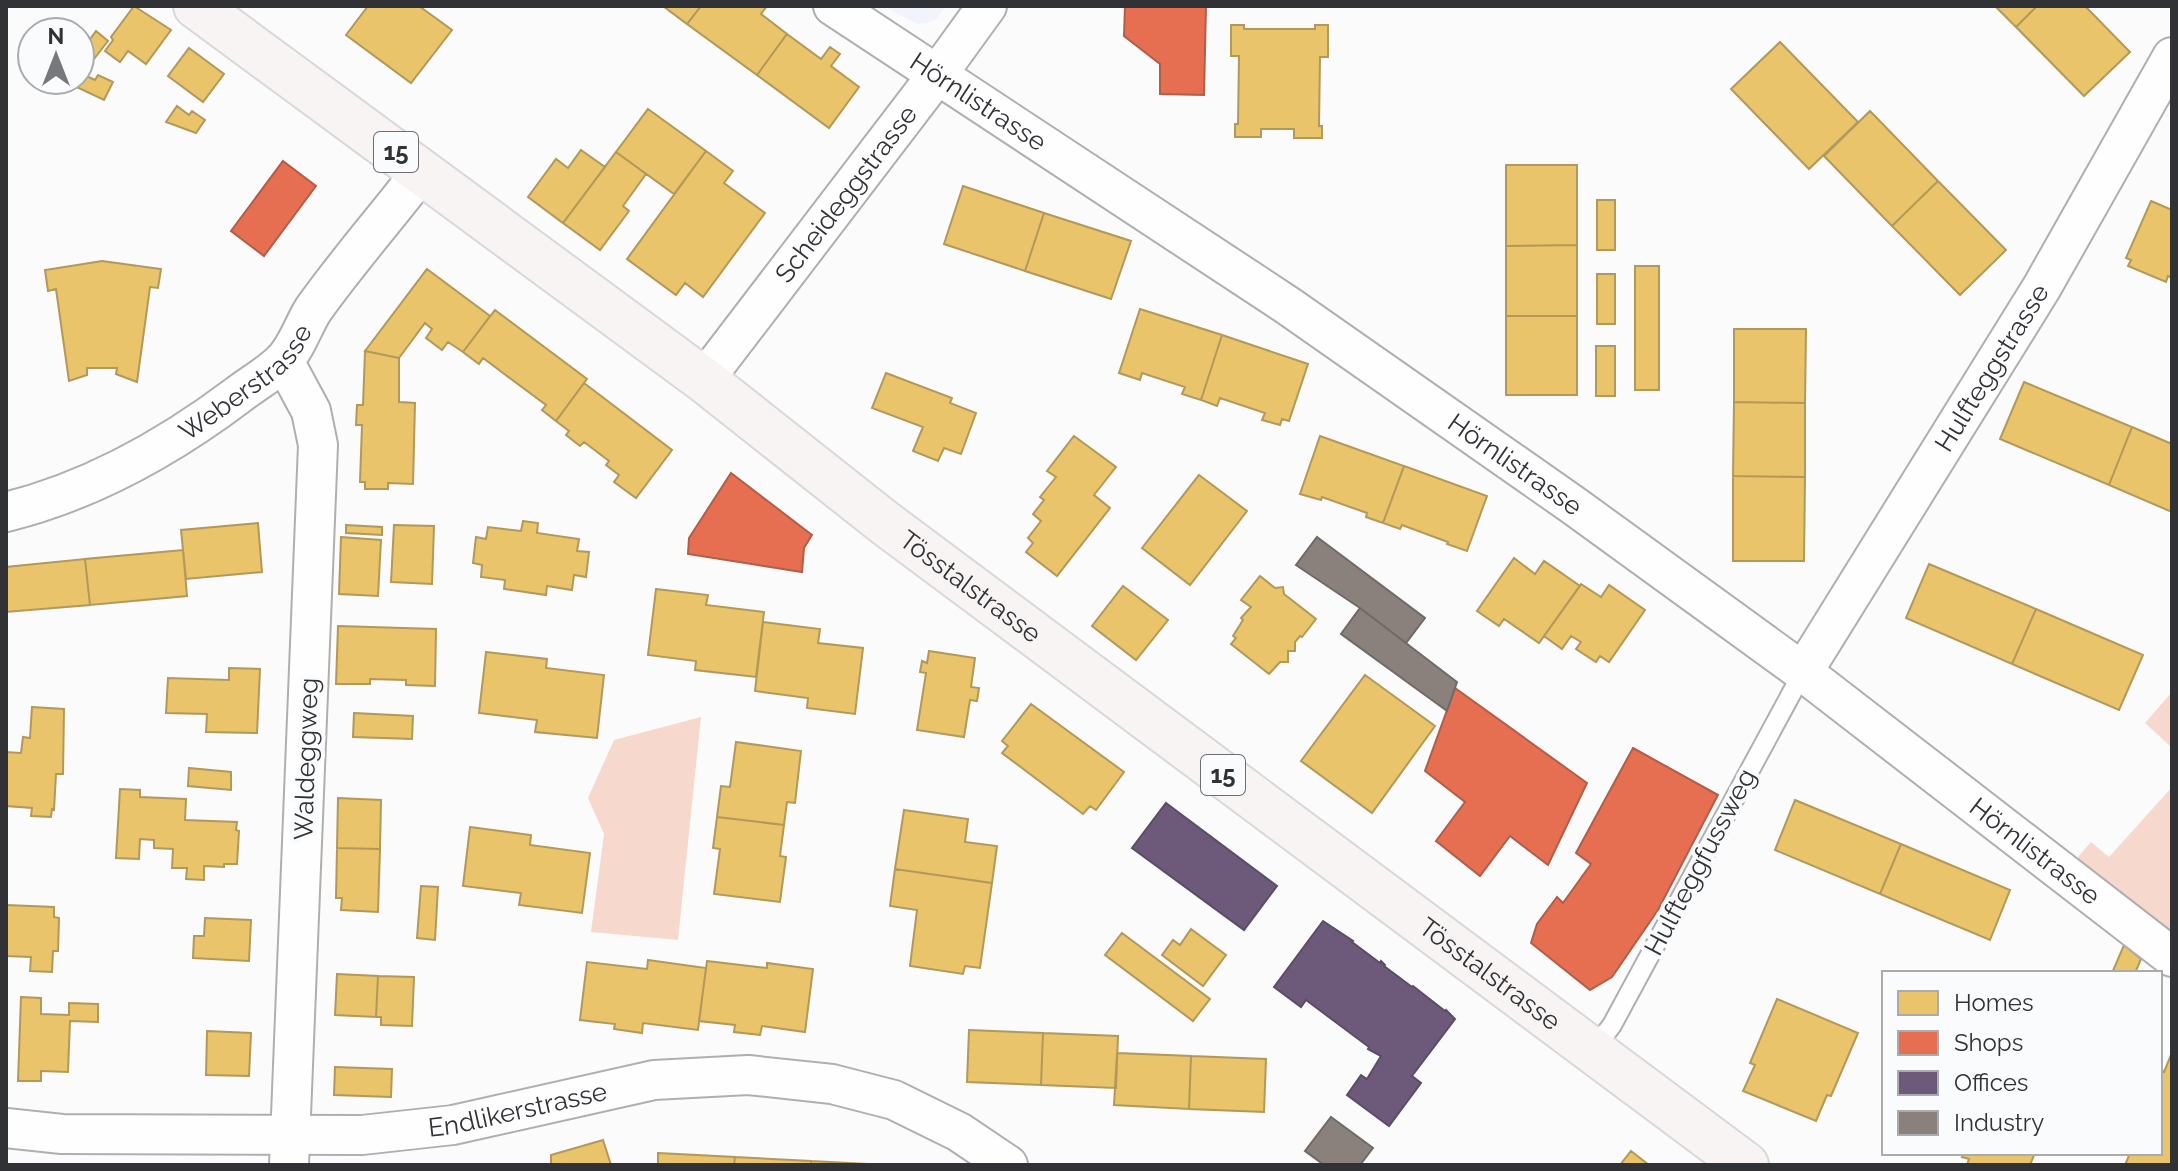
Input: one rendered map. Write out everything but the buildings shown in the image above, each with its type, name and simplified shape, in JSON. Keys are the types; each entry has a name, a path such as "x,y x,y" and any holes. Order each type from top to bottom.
{"main road":[{"name":"Tösstalstrasse","path":"196,6 704,380 885,523 1746,1165"}],"street":[{"name":"Hörnlistrasse","path":"833,6 1287,305 1573,505 1803,672 2172,957"},
{"name":"Scheideggstrasse","path":"704,380 987,6"},
{"name":"Hulfteggstrasse","path":"1803,672 2042,287 2172,57"},
{"name":"Weberstrasse","path":"6,512 40,504 148,454 207,418 284,361 312,312 364,241 422,171"},
{"name":"Waldeggweg","path":"284,361 311,411 318,445 290,1149"},
{"name":"Endlikerstrasse","path":"6,1128 290,1149 362,1135 453,1125 654,1080 748,1075 832,1084 894,1100 959,1132 1008,1165"}],"lane":[{"name":"Hulfteggfussweg","path":"1593,1050 1612,1025 1803,672"}],"shaded area":[{"path":"883,6 946,6 936,19 917,24"},
{"path":"2172,692 2172,748 2145,723"},
{"path":"701,717 678,940 591,932 604,834 588,798 614,740"},
{"path":"2172,787 2172,957 2064,873 2091,842 2109,857"}]}
